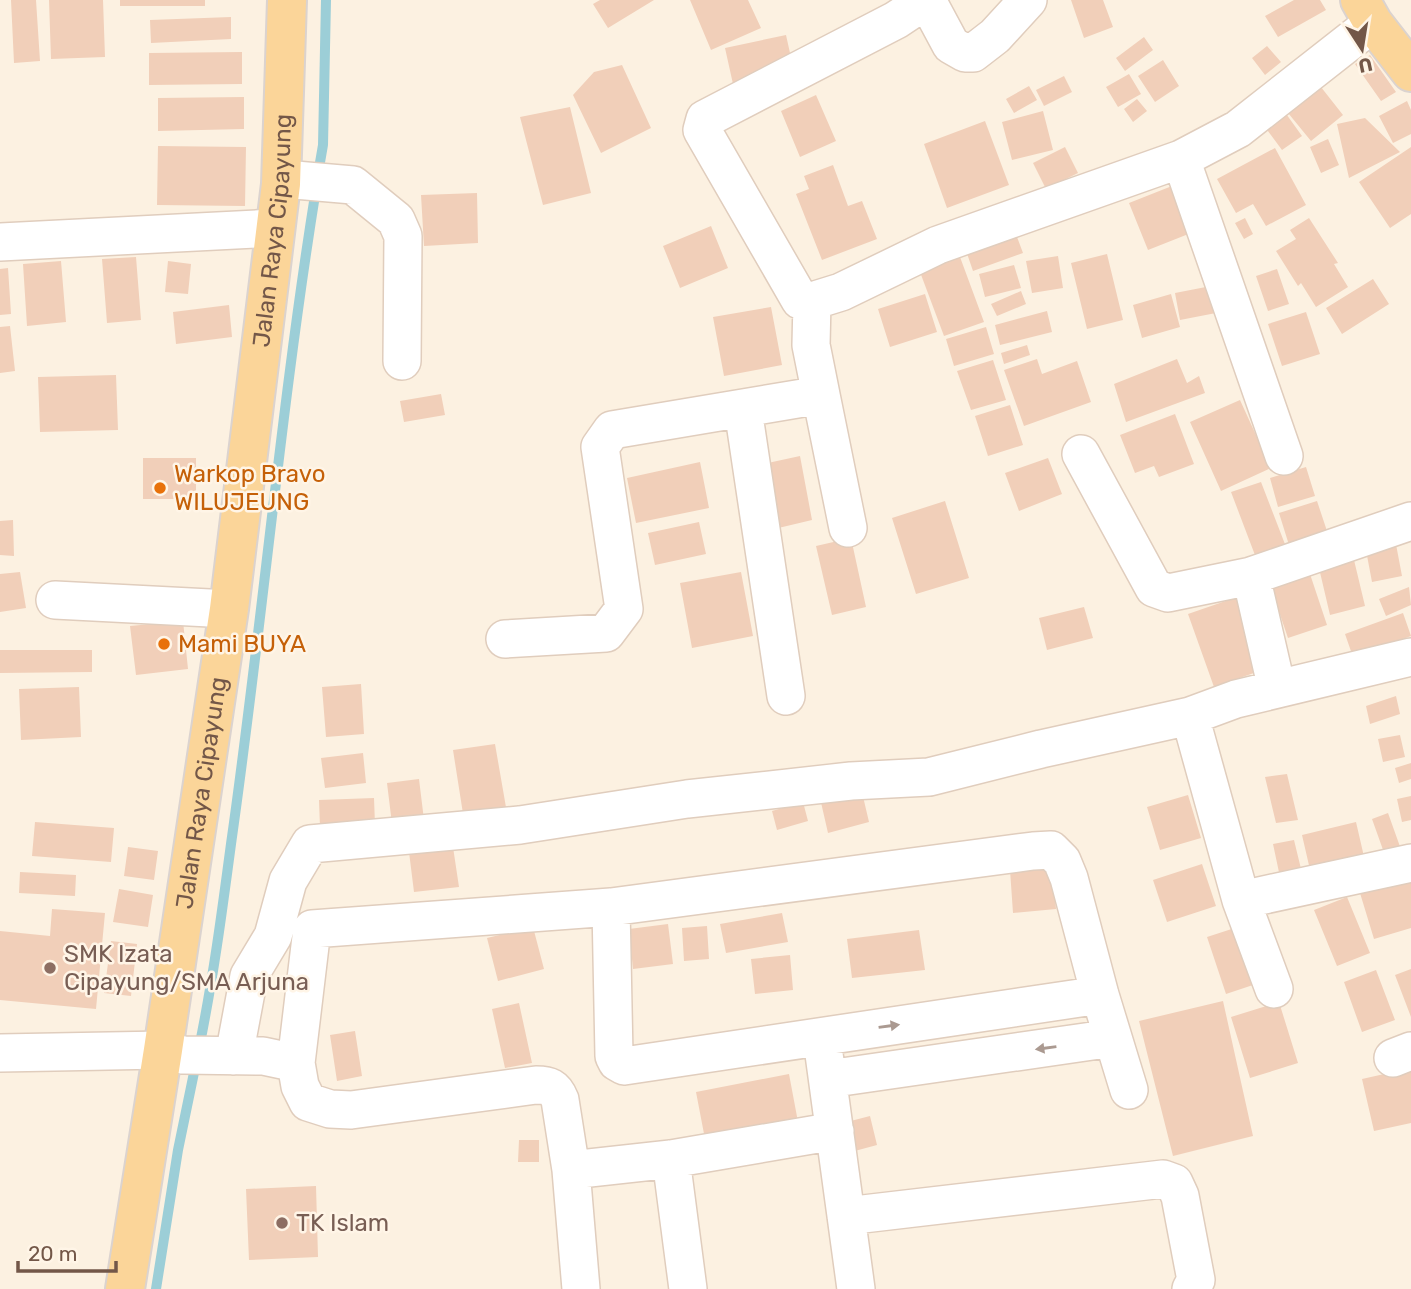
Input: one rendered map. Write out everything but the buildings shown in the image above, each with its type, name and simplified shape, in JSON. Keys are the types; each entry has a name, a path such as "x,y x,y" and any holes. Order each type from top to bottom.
{"main road":[{"name":"Jalan Raya Cipayung","path":"125,1289 173,1053 274,228 288,182 287,0"},
{"path":"1367,11 1411,72"}],"street":[{"path":"1028,0 995,36 973,53 965,53 951,45 929,4 920,4 896,20 705,118 702,130 800,300 812,301 841,292 938,245 1181,159 1238,129 1291,88 1367,11"},
{"path":"1181,159 1284,456"},
{"path":"288,182 353,184 396,220 403,236 402,361"},
{"path":"0,242 274,228"},
{"path":"812,301 811,345 848,527"},
{"path":"505,639 606,633 624,609 600,447 612,430 821,395"},
{"path":"743,409 786,696"},
{"path":"1081,454 1154,588 1168,593 1251,576 1411,521"},
{"path":"1251,576 1277,689"},
{"path":"55,600 229,609"},
{"path":"264,1059 249,976 273,936 288,881 310,844 520,825 700,797 851,781 929,777 1189,716 1236,699 1411,657"},
{"path":"1189,716 1241,900 1274,989"},
{"path":"264,1059 312,929 611,907 1051,850 1062,861 1069,878 1129,1090"},
{"path":"1241,900 1411,863"},
{"path":"611,907 614,1056 617,1062 624,1066 1100,995"},
{"path":"821,1036 856,1289"},
{"path":"828,1079 1113,1038"},
{"path":"0,1053 173,1053 264,1059 300,1086 308,1101 330,1109 351,1110 548,1085 556,1090 560,1100 571,1170 581,1289"},
{"path":"571,1170 671,1159 835,1131"},
{"path":"671,1159 688,1289"},
{"path":"846,1216 1163,1179 1174,1183 1180,1196 1196,1280 1191,1289"}],"waterway":[{"path":"318,174 323,145 326,0"},
{"path":"199,1048 224,895 292,352 316,189"},
{"path":"156,1289 178,1150 196,1063"}],"place":[{"name":"Warkop Bravo WILUJEUNG","path":"160,488"},
{"name":"Mami BUYA","path":"164,644"},
{"name":"SMK Izata Cipayung/SMA Arjuna","path":"50,968"},
{"name":"TK Islam","path":"282,1223"}]}
